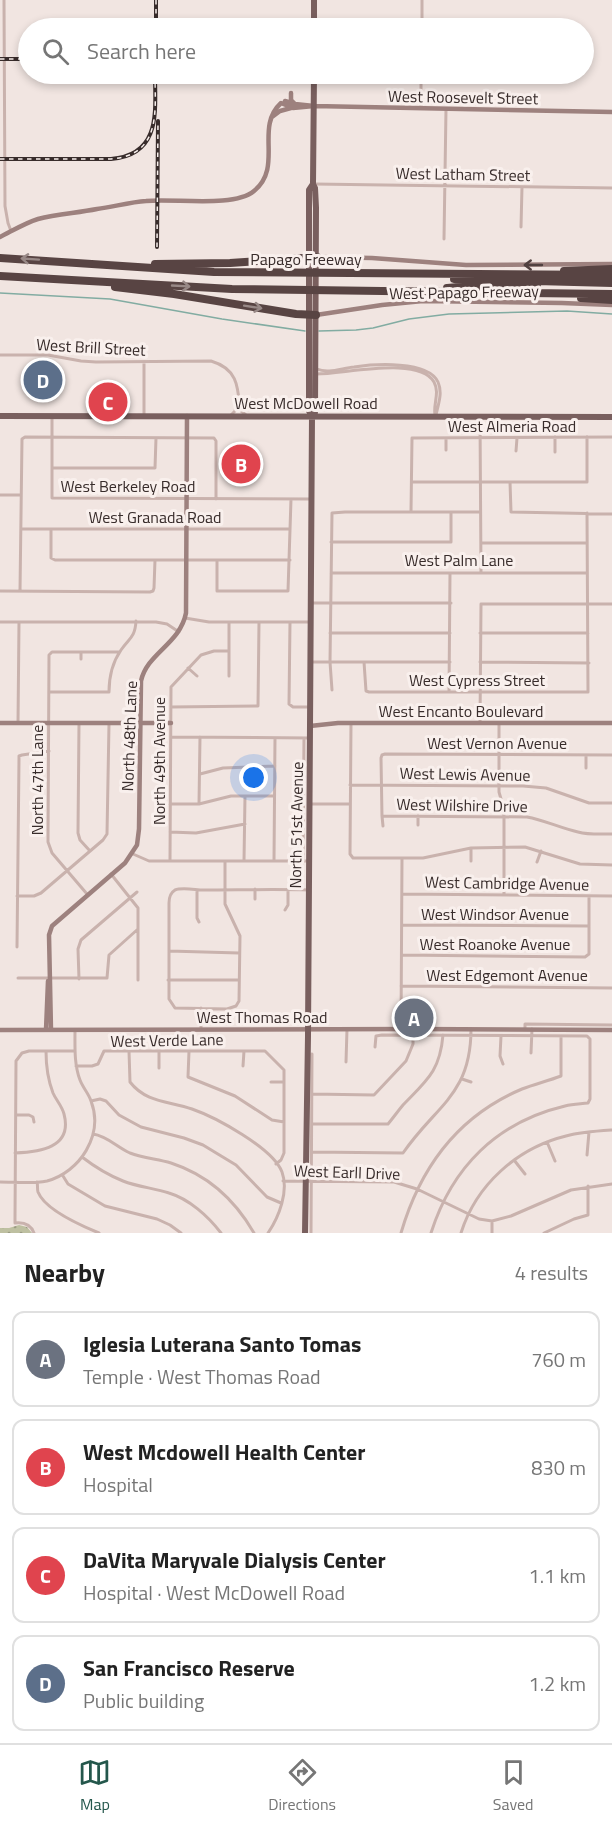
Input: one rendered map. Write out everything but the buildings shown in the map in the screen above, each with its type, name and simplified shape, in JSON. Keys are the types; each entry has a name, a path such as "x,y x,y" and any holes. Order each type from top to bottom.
{"highway":[{"name":"Papago Freeway","path":"0,258 214,272 612,275"},
{"path":"60,261 200,264 313,261"},
{"path":"536,275 576,269 612,269"},
{"path":"404,274 464,280 612,285"},
{"name":"Papago Freeway","path":"0,276 240,289 612,294"},
{"path":"60,279 313,315"},
{"path":"416,292 459,286 612,285"},
{"path":"499,293 523,297 612,300"}],"main road":[{"path":"314,0 314,18"},
{"name":"North 51st Avenue","path":"305,1233 309,1094 307,738 310,726 312,499 312,417 309,411 313,315 309,190 313,184 314,84"},
{"path":"311,338 312,371 315,374"},
{"name":"North 51st Avenue","path":"311,338 315,366 315,412 312,417"},
{"name":"West McDowell Road","path":"0,416 612,417"}],"street":[{"path":"4,0 2,11 5,206 11,231"},
{"path":"422,0 422,18"},
{"path":"421,109 422,84"},
{"path":"0,237 39,219 146,201 231,200 248,196 263,182 268,168 270,118 294,106 291,93"},
{"name":"West Roosevelt Street","path":"270,118 273,111 283,102 308,108 314,106 612,112"},
{"path":"444,239 446,110"},
{"name":"West Latham Street","path":"313,184 612,188"},
{"path":"521,227 522,187"},
{"name":"West Papago Freeway","path":"313,261 372,258 466,265 612,264"},
{"name":"West Papago Freeway","path":"313,315 382,305 423,302 562,303 612,306"},
{"name":"West Brill Street","path":"0,355 48,355 88,362 207,360 216,362 230,371 234,377 238,398"},
{"path":"144,362 144,416"},
{"path":"315,366 322,371 370,365 420,368 429,372 436,381 435,417"},
{"path":"315,374 382,368 423,372 436,381"},
{"path":"227,416 234,413 238,398"},
{"path":"238,398 240,410 247,416"},
{"path":"52,416 52,468 155,468 156,437"},
{"name":"North 48th Lane","path":"132,854 137,846 139,829 140,686 144,671 179,632 185,618 187,416"},
{"path":"480,417 481,572"},
{"path":"20,591 22,439 156,437 216,439 216,499"},
{"path":"555,437 555,452"},
{"path":"411,512 412,482 587,482 587,437"},
{"name":"West Almeria Road","path":"412,482 412,438 612,437"},
{"path":"446,438 446,450"},
{"path":"516,451 517,438"},
{"name":"West Berkeley Road","path":"52,468 52,498 312,499"},
{"path":"510,482 511,512 612,514"},
{"path":"0,495 21,495"},
{"path":"217,560 217,591 288,591 291,499"},
{"path":"331,542 451,542 451,512"},
{"path":"332,690 330,633 332,513 480,512"},
{"path":"480,662 588,663 587,513"},
{"path":"51,529 52,560 290,560"},
{"name":"West Granada Road","path":"21,530 290,530"},
{"path":"481,543 587,543"},
{"path":"0,591 153,591 154,560"},
{"name":"West Palm Lane","path":"331,573 587,573"},
{"path":"449,692 450,573"},
{"path":"311,603 451,603"},
{"path":"480,723 481,604 612,604"},
{"path":"185,618 209,622 311,622"},
{"path":"49,692 109,692 111,669 119,652 135,635 136,621"},
{"path":"0,622 136,621 164,623 179,632"},
{"path":"18,723 19,622"},
{"path":"229,622 229,676"},
{"path":"171,707 258,706 259,622"},
{"path":"290,622 290,707 310,707"},
{"path":"330,633 450,633"},
{"path":"480,633 588,633"},
{"name":"North 49th Avenue","path":"170,861 171,687 202,653 229,651"},
{"path":"81,659 81,652 119,652"},
{"name":"North 47th Lane","path":"81,652 50,653 48,842 52,853 87,894"},
{"path":"310,662 450,662"},
{"name":"West Cypress Street","path":"364,662 366,691 369,692 480,693 588,692 588,663"},
{"path":"188,668 197,676"},
{"path":"0,723 171,723"},
{"path":"79,723 78,833 80,840 90,851"},
{"path":"17,896 38,895 105,837 108,829 109,723"},
{"path":"351,723 351,856 355,858 402,858 434,856 471,848 525,847 580,864 612,865"},
{"name":"West Encanto Boulevard","path":"310,726 351,723 612,723"},
{"path":"499,723 500,786 504,816 504,895"},
{"path":"171,737 307,738"},
{"path":"199,804 200,737"},
{"path":"274,861 275,738"},
{"name":"North 51st Avenue","path":"306,861 307,738"},
{"path":"17,947 19,756 49,751"},
{"name":"West Vernon Avenue","path":"381,785 382,755 612,755"},
{"path":"586,755 586,768"},
{"path":"200,774 223,768 274,766"},
{"name":"West Lewis Avenue","path":"350,785 523,786 546,788 589,803 612,804"},
{"path":"381,785 383,826"},
{"path":"170,804 199,804 231,796 274,796"},
{"path":"244,861 245,796"},
{"path":"309,804 350,804"},
{"name":"West Wilshire Drive","path":"382,816 526,817 543,820 576,832 612,834"},
{"path":"418,816 418,825"},
{"path":"170,832 196,833 245,824"},
{"path":"471,848 471,861"},
{"path":"537,862 541,851"},
{"path":"49,1030 50,924 125,863 132,854 148,861 306,861"},
{"path":"434,856 435,862"},
{"path":"401,1029 402,858"},
{"path":"225,861 225,890 225,904 240,936 239,1001 236,1006 227,1009 178,1009 172,1006 168,999 168,903 172,893 177,889 197,890 225,890 255,889 309,890"},
{"path":"18,868 24,868"},
{"path":"111,874 138,908 138,980"},
{"path":"255,889 255,899"},
{"path":"285,910 288,904 288,889"},
{"path":"197,890 199,922"},
{"path":"79,979 78,949 81,940 137,892"},
{"name":"West Cambridge Avenue","path":"402,894 612,896"},
{"path":"589,896 589,926"},
{"name":"West Windsor Avenue","path":"402,925 589,926"},
{"name":"West Roanoke Avenue","path":"402,955 588,956 589,926"},
{"path":"18,978 107,978 109,955 138,929"},
{"path":"169,951 240,952"},
{"path":"168,980 239,980"},
{"name":"West Edgemont Avenue","path":"402,986 612,988"},
{"path":"201,1008 201,1029"},
{"name":"West Thomas Road","path":"525,1029 525,1024 612,1030"},
{"name":"West Thomas Road","path":"0,1030 401,1029 443,1035 525,1029 599,1028 612,1025"},
{"path":"346,1063 347,1029"},
{"path":"531,1053 532,1029"},
{"path":"0,1182 37,1182 63,1176 89,1147 94,1119 92,1101 80,1081 76,1066 75,1030"},
{"path":"309,1094 374,1095 406,1061 413,1044 413,1032"},
{"name":"West Thomas Road","path":"375,1047 376,1036 413,1032 589,1037 590,1099 588,1102 545,1111 491,1140 460,1172 443,1202"},
{"path":"312,1152 403,1153 412,1139 451,1097 462,1079 470,1055 471,1032"},
{"path":"312,1124 388,1124 435,1068 440,1056 443,1035"},
{"path":"501,1036 500,1056 503,1064"},
{"path":"401,1233 417,1189 437,1155 470,1120 520,1090 561,1076 561,1036"},
{"path":"34,1233 33,1229 25,1224 15,1222 15,1065 17,1057 29,1051 75,1051"},
{"path":"15,1153 42,1151 58,1142 63,1132 65,1117 53,1093 46,1051"},
{"name":"West Verde Lane","path":"76,1066 98,1064 104,1051 265,1051 284,1070 284,1082"},
{"path":"129,1051 130,1082 139,1091 150,1099 191,1109 220,1121 259,1147 276,1164 281,1171 283,1182 281,1203 276,1220 268,1233"},
{"path":"159,1051 159,1068"},
{"path":"189,1051 188,1077 235,1096 272,1120 284,1122"},
{"path":"243,1066 244,1051"},
{"name":"North 51st Avenue","path":"311,1233 308,1182 312,1152 309,1094 312,1054"},
{"path":"462,1079 471,1082"},
{"path":"271,1082 284,1082 284,1153 276,1164"},
{"path":"92,1101 100,1099 106,1101 118,1115 141,1127 203,1145 236,1165 267,1197 281,1203"},
{"path":"15,1115 29,1115 34,1122"},
{"path":"461,1233 479,1196 490,1187 500,1172 525,1152 569,1135 612,1130"},
{"path":"587,1155 589,1132"},
{"path":"93,1134 129,1152 175,1165 205,1179 217,1187 235,1205 254,1233"},
{"path":"547,1142 555,1161"},
{"path":"82,1157 109,1175 125,1182 179,1197 200,1211 221,1233"},
{"path":"514,1160 525,1174"},
{"path":"63,1176 68,1184 105,1206 157,1219 181,1233"},
{"path":"37,1182 38,1192 45,1202 67,1218 99,1233"},
{"name":"West Earll Drive","path":"283,1182 394,1182 417,1189 479,1219 492,1221"},
{"path":"492,1233 492,1221 511,1216 564,1192 588,1186 612,1184"},
{"path":"544,1233 588,1215 588,1186"},
{"path":"431,1233 443,1202"},
{"path":"398,1217 405,1219"},
{"path":"84,1233 87,1228"}],"green space":[{"path":"19,1225 27,1227 32,1233 0,1233 0,1228"}],"waterway":[{"path":"0,293 110,299 305,331"},
{"path":"319,331 373,328 409,319 449,314 567,311 612,314"}],"railway":[{"path":"156,0 156,18"},
{"path":"0,59 18,59"},
{"path":"0,159 111,159 128,156 147,140 152,128 155,116 155,84"},
{"path":"157,247 158,121"}],"place":[{"name":"San Francisco Reserve","path":"43,380"},
{"name":"DaVita Maryvale Dialysis Center","path":"108,402"},
{"name":"West Mcdowell Health Center","path":"241,464"},
{"name":"Iglesia Luterana Santo Tomas","path":"414,1018"}]}
